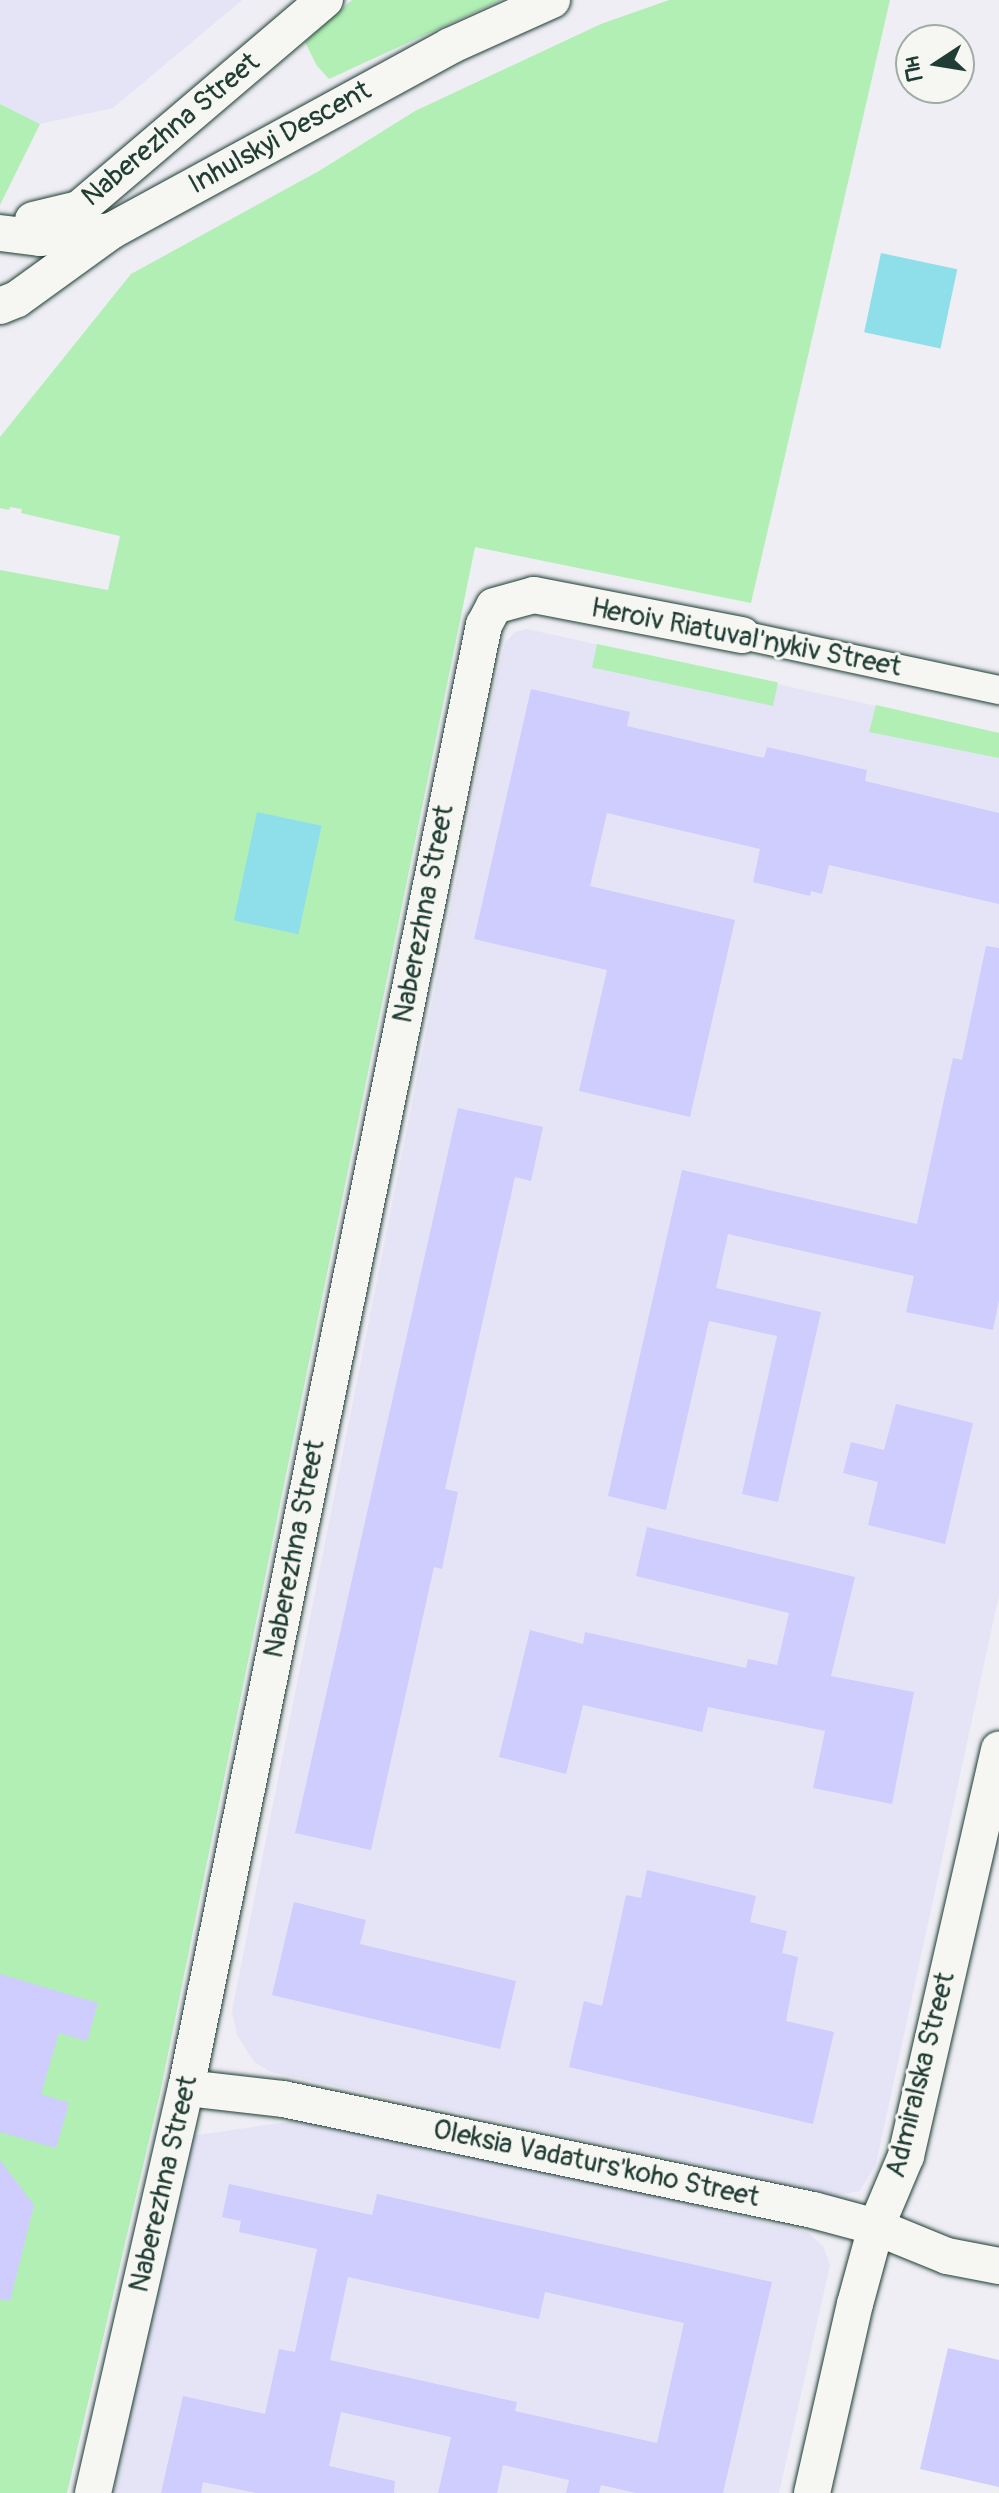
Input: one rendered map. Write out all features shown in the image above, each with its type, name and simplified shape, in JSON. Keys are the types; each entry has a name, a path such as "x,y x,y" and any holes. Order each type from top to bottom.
{"street":[{"name":"Naberezhna Street","path":"0,231 79,209 325,0"},
{"name":"Inhulskyi Descent","path":"0,231 40,238 111,231 450,46 552,0"},
{"path":"0,306 17,299 111,231"},
{"name":"Heroiv Riatuval'nykiv Street","path":"494,606 534,595 742,635 999,690"},
{"name":"Naberezhna Street","path":"93,2493 186,2088 477,651 494,606"},
{"name":"Admiralska Street","path":"812,2493 876,2227 906,2156 999,1749"},
{"name":"Oleksia Vadaturs'koho Street","path":"186,2088 283,2099 797,2207 876,2227 947,2256 999,2266"}],"shaded area":[{"path":"0,0 242,0 113,108 40,124 0,104"},
{"path":"527,629 999,733 999,1595 876,2164 860,2191 838,2195 271,2072 254,2062 237,2035 232,2011 497,675 505,643 515,632"},
{"path":"328,2116 807,2232 823,2246 830,2265 779,2493 113,2493 191,2136"}],"green space":[{"path":"352,0 501,0 329,79 317,66 305,42"},
{"path":"669,0 890,0 751,603 475,547 160,2093 67,2493 0,2493 0,570 108,590 120,536 21,513 22,509 0,508 0,437 131,274 319,171 415,111 601,24"},
{"path":"0,104 40,124 0,205"},
{"path":"597,644 778,682 773,706 592,667"},
{"path":"876,705 999,733 999,758 869,732"}],"water":[{"path":"881,253 957,269 940,348 864,332"},
{"path":"257,812 322,826 298,934 234,921"}],"building":[{"path":"531,689 630,712 627,726 764,758 767,747 867,770 865,781 999,813 999,904 829,865 822,894 811,891 810,896 753,882 760,849 607,813 590,886 735,920 690,1117 579,1091 607,970 474,939"},
{"path":"986,946 999,948 999,1300 993,1330 906,1312 914,1276 728,1234 716,1288 821,1312 778,1502 742,1494 777,1336 709,1321 666,1510 608,1496 682,1170 917,1224 953,1058 962,1060"},
{"path":"458,1108 543,1127 531,1181 515,1177 445,1489 458,1492 442,1569 434,1567 371,1850 295,1833"},
{"path":"896,1404 973,1423 945,1544 868,1525 878,1482 843,1473 851,1442 884,1450"},
{"path":"647,1527 855,1577 831,1676 914,1692 892,1804 813,1788 825,1731 708,1707 702,1732 583,1705 566,1774 499,1757 530,1630 583,1644 585,1632 746,1668 748,1659 777,1665 789,1613 636,1576"},
{"path":"647,1870 756,1896 750,1922 787,1931 782,1953 798,1957 786,2021 834,2032 813,2124 569,2067 584,2001 602,2006 626,1895 641,1898"},
{"path":"294,1902 366,1920 360,1944 516,1981 500,2049 272,1995"},
{"path":"0,1974 98,2003 87,2041 59,2033 41,2094 69,2103 56,2148 0,2132"},
{"path":"0,2160 34,2205 10,2301 0,2299"},
{"path":"229,2184 372,2215 377,2194 772,2282 723,2493 636,2493 601,2485 599,2493 566,2493 569,2480 503,2465 497,2493 438,2493 451,2437 341,2412 329,2466 395,2481 394,2493 256,2493 203,2482 201,2493 161,2493 183,2396 265,2414 279,2349 295,2352 317,2249 239,2232 241,2221 222,2217","holes":["348,2277 539,2319 545,2292 684,2323 657,2443 515,2411 517,2402 330,2360"]},
{"path":"948,2348 999,2360 999,2487 920,2469"}]}
